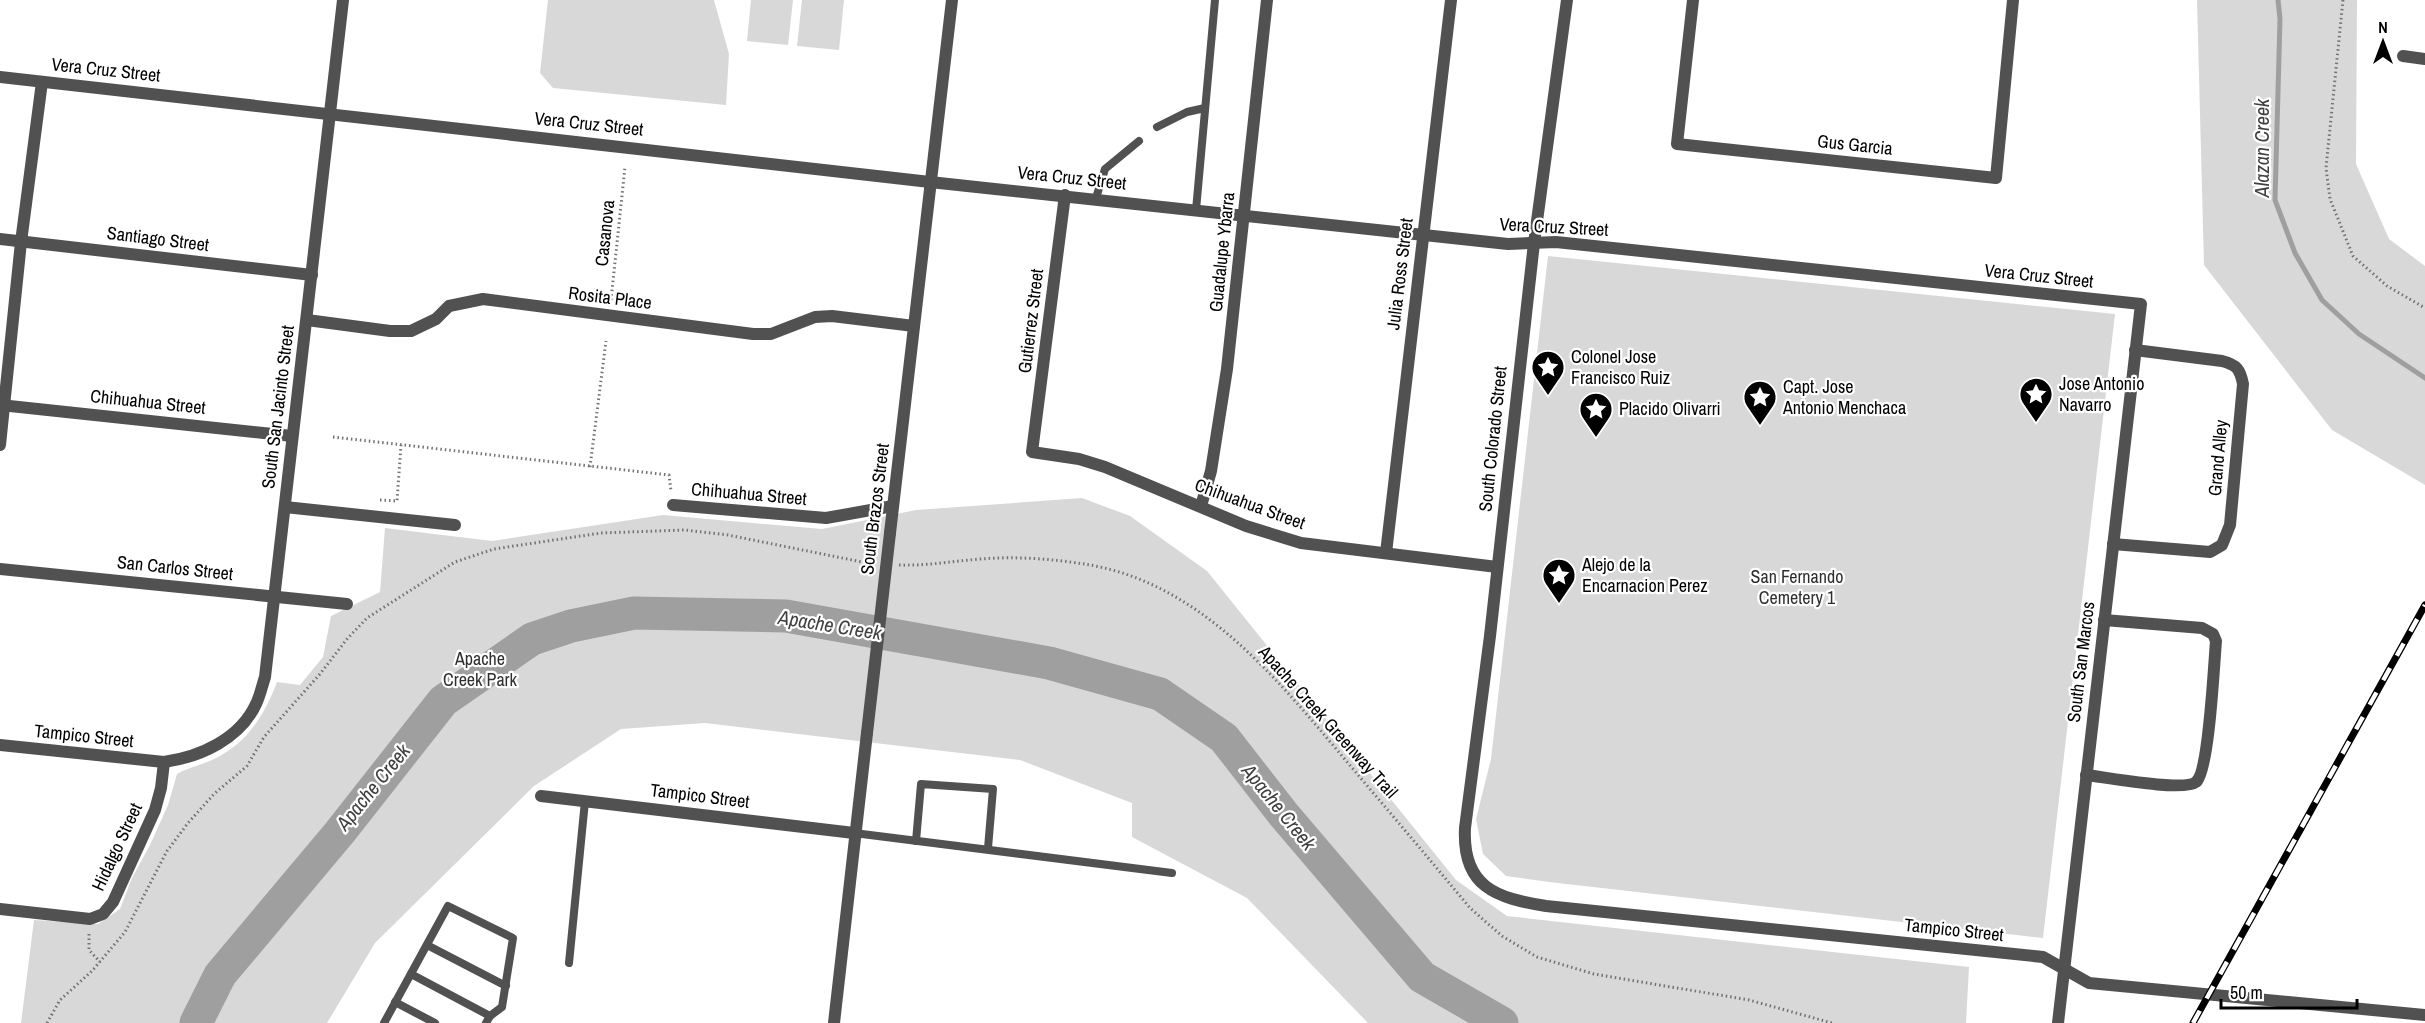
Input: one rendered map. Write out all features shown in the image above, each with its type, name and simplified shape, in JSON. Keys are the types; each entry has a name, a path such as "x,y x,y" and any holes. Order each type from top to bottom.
{"street":[{"name":"South San Jacinto Street","path":"164,762 182,759 208,750 234,732 246,720 256,704 265,677 343,0"},
{"name":"South Brazos Street","path":"834,1023 854,833 952,0"},
{"name":"Guadalupe Ybarra","path":"1201,506 1211,471 1227,369 1267,0"},
{"name":"Julia Ross Street","path":"1386,553 1451,0"},
{"name":"South Colorado Street","path":"1479,879 1467,863 1464,846 1534,243 1567,0"},
{"name":"Gus Garcia","path":"1693,0 1677,144 1996,178 2013,0"},
{"path":"2403,56 2425,59"},
{"name":"Vera Cruz Street","path":"0,77 1422,235 1508,244 1556,242 2141,304"},
{"path":"0,444 2,405 42,81"},
{"name":"Gutierrez Street","path":"1032,452 1065,195"},
{"name":"Santiago Street","path":"0,239 312,275"},
{"name":"Rosita Place","path":"306,320 390,331 411,331 436,319 449,306 483,299 753,334 771,334 815,317 832,316 914,327"},
{"name":"South San Marcos","path":"2058,1023 2141,304"},
{"name":"Grand Alley","path":"2113,544 2210,552 2222,545 2230,525 2243,384 2241,371 2234,364 2222,361 2135,350"},
{"name":"Chihuahua Street","path":"2,405 292,436"},
{"name":"Chihuahua Street","path":"1032,452 1079,459 1105,467 1245,526 1301,543 1497,567"},
{"name":"Chihuahua Street","path":"673,505 826,518 893,506"},
{"path":"285,507 455,525"},
{"name":"San Carlos Street","path":"0,569 347,604"},
{"path":"2086,775 2160,785 2191,785 2198,782 2202,772 2208,736 2216,641 2213,634 2202,628 2104,621"},
{"name":"Tampico Street","path":"0,746 164,762"},
{"name":"Hidalgo Street","path":"0,909 90,919 103,915 113,902 155,810 161,788 164,762"},
{"name":"Tampico Street","path":"541,796 854,833"},
{"name":"Tampico Street","path":"1479,879 1494,892 1514,901 2043,957 2089,983 2425,1016"}],"lane":[{"path":"1196,210 1215,0"},
{"path":"1157,127 1187,111 1206,108"},
{"path":"1096,198 1105,169 1139,141"},
{"path":"916,841 921,784 993,789 988,849"},
{"path":"569,963 585,801"},
{"path":"854,833 1172,873"},
{"path":"384,1023 448,906 513,938 502,1007 488,1019 411,974"},
{"path":"427,945 506,986"},
{"path":"395,1002 435,1023"}],"path":[{"path":"2343,0 2326,168 2330,199 2353,256 2387,286 2425,308"},
{"name":"Casanova","path":"610,302 625,167"},
{"path":"590,467 606,341"},
{"path":"333,437 669,475"},
{"path":"380,500 397,501 401,445"},
{"path":"47,1023 60,1000 100,962 125,932 167,851 188,823 214,794 247,766 264,737 320,674 347,639 367,618 455,562 494,549 601,533 685,530 728,535 875,564"},
{"name":"Apache Creek Greenway Trail","path":"895,565 927,566 982,559 1024,559 1090,565 1151,583 1192,608 1240,644 1287,691 1470,908 1502,936 1537,957 1594,974 1749,1000 1832,1023"},
{"path":"89,929 89,950 100,962"}],"green space":[{"path":"548,0 714,0 729,54 726,105 553,88 540,73"},
{"path":"751,0 793,0 788,45 747,41"},
{"path":"802,0 844,0 839,50 797,46"},
{"path":"2197,0 2357,0 2356,164 2389,239 2425,266 2425,485 2332,430 2204,265"},
{"name":"San Fernando Cemetery 1","path":"1548,256 2115,314 2043,938 1506,876 1483,854 1476,819 1491,759"},
{"name":"Apache Creek Park","path":"1082,498 1130,516 1207,571 1456,880 1507,916 1969,967 1966,1023 1368,1023 1247,898 1132,837 1132,803 1020,760 705,723 621,729 534,786 375,943 327,1023 21,1023 34,920 98,924 120,909 132,878 168,805 177,774 212,760 235,746 253,728 277,682 300,685 323,657 331,616 380,592 385,528 492,541 663,515 822,529 916,510"}],"waterway":[{"name":"Alazan Creek","path":"2278,0 2280,19 2275,200 2295,253 2322,300 2359,334 2425,378"},
{"name":"Apache Creek","path":"196,1023 220,975 340,832 443,701 532,639 571,626 634,613 786,616 1049,663 1160,694 1224,738 1284,815 1422,977 1502,1023"}],"railway":[{"path":"2193,1023 2425,605"}],"place":[{"name":"Colonel Jose Francisco Ruiz","path":"1548,396"},
{"name":"Jose Antonio Navarro","path":"2036,423"},
{"name":"Capt. Jose Antonio Menchaca","path":"1760,426"},
{"name":"Placido Olivarri","path":"1596,438"},
{"name":"Alejo de la Encarnacion Perez","path":"1559,604"}]}
